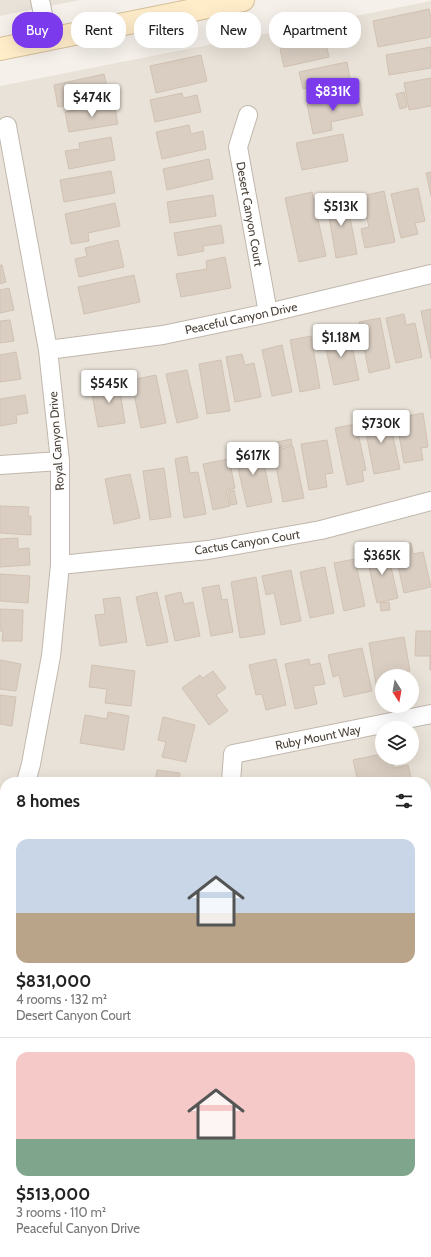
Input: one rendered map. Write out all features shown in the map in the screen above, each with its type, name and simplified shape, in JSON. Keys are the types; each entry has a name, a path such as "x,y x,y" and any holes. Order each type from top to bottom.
{"main road":[{"path":"63,36 243,0"},
{"path":"0,49 12,46"}],"street":[{"path":"40,0 42,12"},
{"name":"Desert Canyon Court","path":"248,115 238,147 268,313"},
{"name":"Royal Canyon Drive","path":"7,126 48,350 60,461 60,564 51,656 27,777"},
{"name":"Peaceful Canyon Drive","path":"48,350 162,336 268,313 431,274"},
{"path":"0,465 60,461"},
{"name":"Cactus Canyon Court","path":"60,564 208,550 321,530 431,501"},
{"name":"Ruby Mount Way","path":"231,777 233,754 431,714"}],"shaded area":[{"path":"0,0 80,0 20,12 12,12 12,14 0,16"},
{"path":"431,1 431,777 0,777 0,86 206,45 206,48 261,48 261,35 269,33 269,48 361,48 361,15"}],"building":[{"path":"429,9 431,18 431,37 378,47 373,21"},
{"path":"431,47 431,68 389,75 386,55"},
{"path":"327,48 329,57 284,67 280,49"},
{"path":"201,55 207,81 156,93 150,66"},
{"path":"347,62 351,84 323,89 322,85 303,89 299,72"},
{"path":"104,74 109,96 58,107 54,85"},
{"path":"431,78 431,106 409,110 404,83"},
{"path":"404,92 407,107 400,109 396,94"},
{"path":"182,93 183,98 197,95 201,112 155,122 150,100"},
{"path":"358,94 363,115 331,122 332,130 313,134 307,104"},
{"path":"114,103 118,124 69,132 65,112"},
{"path":"189,125 191,134 203,131 206,149 162,159 156,132"},
{"path":"343,134 348,161 302,170 296,143"},
{"path":"111,137 115,160 69,169 65,151 80,149 79,143"},
{"path":"209,159 213,179 167,190 163,169"},
{"path":"111,171 115,193 64,202 60,180"},
{"path":"431,172 431,196 426,173"},
{"path":"418,188 425,221 415,223 418,234 401,238 391,194"},
{"path":"384,191 395,242 365,248 361,229 369,227 362,196"},
{"path":"312,192 326,256 299,262 285,198"},
{"path":"213,195 216,216 170,223 167,202"},
{"path":"346,196 357,254 336,258 326,199"},
{"path":"115,203 120,226 88,233 89,241 71,244 65,214"},
{"path":"221,225 224,243 203,246 204,251 178,256 174,233"},
{"path":"118,240 124,267 79,277 75,259 87,256 85,248"},
{"path":"225,257 231,288 181,297 176,274 207,269 206,261"},
{"path":"0,265 2,265 6,282 0,284"},
{"path":"134,275 140,302 84,314 78,287"},
{"path":"9,288 14,310 0,313 0,290"},
{"path":"431,309 431,359 421,311"},
{"path":"404,314 406,325 415,323 422,357 396,363 386,318"},
{"path":"380,318 390,368 369,373 359,322"},
{"path":"10,320 14,341 0,343 0,321"},
{"path":"349,330 359,380 334,385 323,336"},
{"path":"311,336 320,388 300,392 290,340"},
{"path":"282,345 292,392 272,396 262,350"},
{"path":"16,352 21,379 0,382 0,355"},
{"path":"242,354 245,365 254,363 261,397 235,402 226,357"},
{"path":"221,360 230,411 207,414 199,364"},
{"path":"187,370 198,418 177,423 166,374"},
{"path":"156,375 166,423 141,428 131,380"},
{"path":"118,378 125,423 98,427 92,394 102,393 100,381"},
{"path":"25,395 28,413 16,415 17,423 0,426 0,399"},
{"path":"388,413 400,469 374,474 363,418"},
{"path":"423,413 428,447 421,448 423,460 404,463 396,418"},
{"path":"356,424 366,470 362,471 364,481 347,485 335,428"},
{"path":"291,439 292,445 273,449 272,443"},
{"path":"327,440 333,473 325,474 327,487 309,490 301,444"},
{"path":"260,445 272,502 247,507 234,451"},
{"path":"293,446 304,498 283,502 273,451"},
{"path":"187,456 190,473 198,472 206,514 184,518 175,459"},
{"path":"229,459 235,488 226,490 230,506 213,510 203,464"},
{"path":"164,468 171,517 150,520 143,471"},
{"path":"130,474 140,518 114,524 105,479"},
{"path":"234,490 237,504 231,505 228,491"},
{"path":"0,506 29,507 28,516 31,516 31,535 0,533"},
{"path":"18,538 18,549 29,548 30,565 0,567 0,539"},
{"path":"411,543 413,554 423,552 431,587 404,593 394,547"},
{"path":"387,549 398,598 377,603 366,553"},
{"path":"355,559 365,606 344,611 334,563"},
{"path":"325,567 334,613 310,618 300,572"},
{"path":"291,570 301,621 281,625 274,593 266,595 262,576"},
{"path":"0,574 30,576 28,603 0,601"},
{"path":"256,577 265,634 240,638 231,582"},
{"path":"219,585 222,600 227,599 233,632 211,636 202,588"},
{"path":"157,592 168,642 147,646 136,597"},
{"path":"181,592 184,604 193,602 200,636 175,641 165,596"},
{"path":"120,597 127,642 100,646 95,615 105,614 103,599"},
{"path":"389,602 390,610 381,611 380,603"},
{"path":"0,609 23,610 22,641 2,641 3,631 0,631"},
{"path":"416,631 431,631 431,670 430,656 415,656"},
{"path":"404,637 410,669 375,669 375,678 369,643"},
{"path":"362,648 372,691 344,697 339,675 333,677 328,655"},
{"path":"276,659 286,705 266,710 262,694 256,695 249,665"},
{"path":"309,659 310,665 320,663 325,684 313,686 317,704 295,709 285,664"},
{"path":"0,660 21,664 16,691 0,689"},
{"path":"92,665 135,671 131,706 105,703 107,689 89,687"},
{"path":"213,671 226,688 216,695 228,711 209,725 182,688 200,675 203,678"},
{"path":"0,695 16,697 12,726 0,724"},
{"path":"108,712 129,716 124,750 80,743 85,715 107,719"},
{"path":"163,717 195,725 186,762 162,757 166,742 158,740"},
{"path":"375,755 375,765 393,765 394,768 408,765 411,777 357,777 353,760"},
{"path":"157,770 180,773 179,777 156,777"}]}
